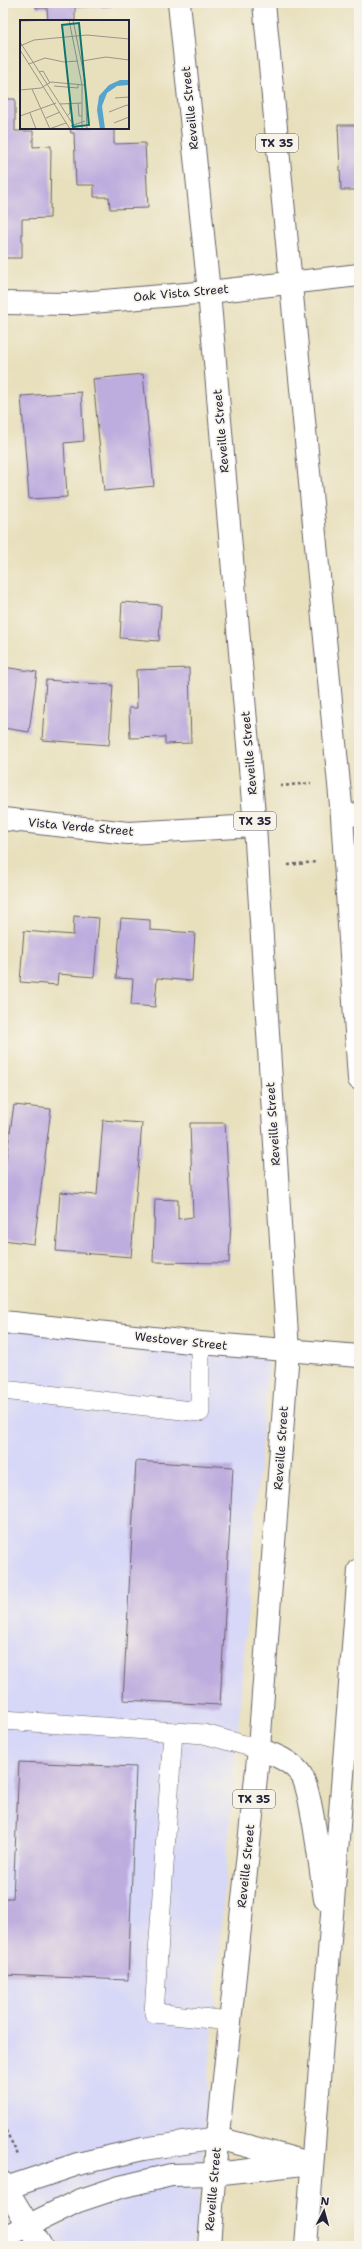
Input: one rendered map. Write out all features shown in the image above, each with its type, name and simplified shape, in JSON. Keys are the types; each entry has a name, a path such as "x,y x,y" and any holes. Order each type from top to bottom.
{"main road":[{"name":"Reveille Street","path":"179,3 209,292 255,826 288,1352 259,1749 214,2174 208,2246"},
{"name":"TX 35","path":"264,3 290,282 350,815 359,1079"},
{"name":"Oak Vista Street","path":"3,303 69,304 209,292 359,275"},
{"name":"Vista Verde Street","path":"3,819 128,833 255,826"},
{"name":"Westover Street","path":"3,1322 288,1352 359,1356"},
{"path":"306,2246 359,1570"},
{"path":"259,1749 289,1761 302,1775 311,1808 331,1938"},
{"path":"41,2246 4,2187 78,2164 143,2149 218,2138 312,2163"},
{"path":"3,2238 78,2201 120,2187 178,2173 214,2174 312,2163"}],"lane":[{"path":"3,1390 200,1412 200,1343"},
{"path":"3,1720 204,1734 259,1749"},
{"path":"173,1732 154,2013 230,2021"}],"path":[{"path":"277,786 312,783"},
{"path":"288,865 321,862"},
{"path":"3,2125 21,2162"}],"shaded area":[{"path":"3,1316 270,1343 205,2124 193,2246 3,2246"}],"building":[{"path":"36,3 111,3 111,6 75,7 75,20 48,20 47,8 36,8"},
{"path":"356,3 359,3 359,39 358,39"},
{"path":"3,99 15,99 15,131 33,131 33,147 51,146 50,218 22,219 22,258 3,258"},
{"path":"338,125 359,125 359,190 341,190"},
{"path":"70,129 114,129 114,144 145,143 148,208 110,209 109,197 94,197 94,185 76,185 74,133 71,133"},
{"path":"143,374 154,486 104,491 93,379"},
{"path":"81,392 84,441 64,443 67,497 29,499 21,396"},
{"path":"122,602 161,605 159,641 120,638"},
{"path":"3,667 37,672 29,732 3,728"},
{"path":"189,668 191,743 165,744 165,737 130,738 129,708 137,708 136,670"},
{"path":"46,680 113,685 109,745 42,740"},
{"path":"74,916 99,918 94,977 58,974 57,985 20,982 24,931 73,935"},
{"path":"121,918 150,920 150,930 195,933 192,981 157,978 155,1007 131,1005 133,979 116,978"},
{"path":"14,1105 51,1109 34,1244 3,1240 3,1179"},
{"path":"103,1120 142,1123 131,1257 56,1251 60,1192 97,1195"},
{"path":"190,1123 225,1123 231,1220 229,1263 153,1262 155,1199 178,1200 178,1219 193,1217"},
{"path":"136,1461 233,1467 220,1705 123,1700"},
{"path":"19,1762 136,1767 128,1980 3,1975 6,1898 13,1898"}]}
